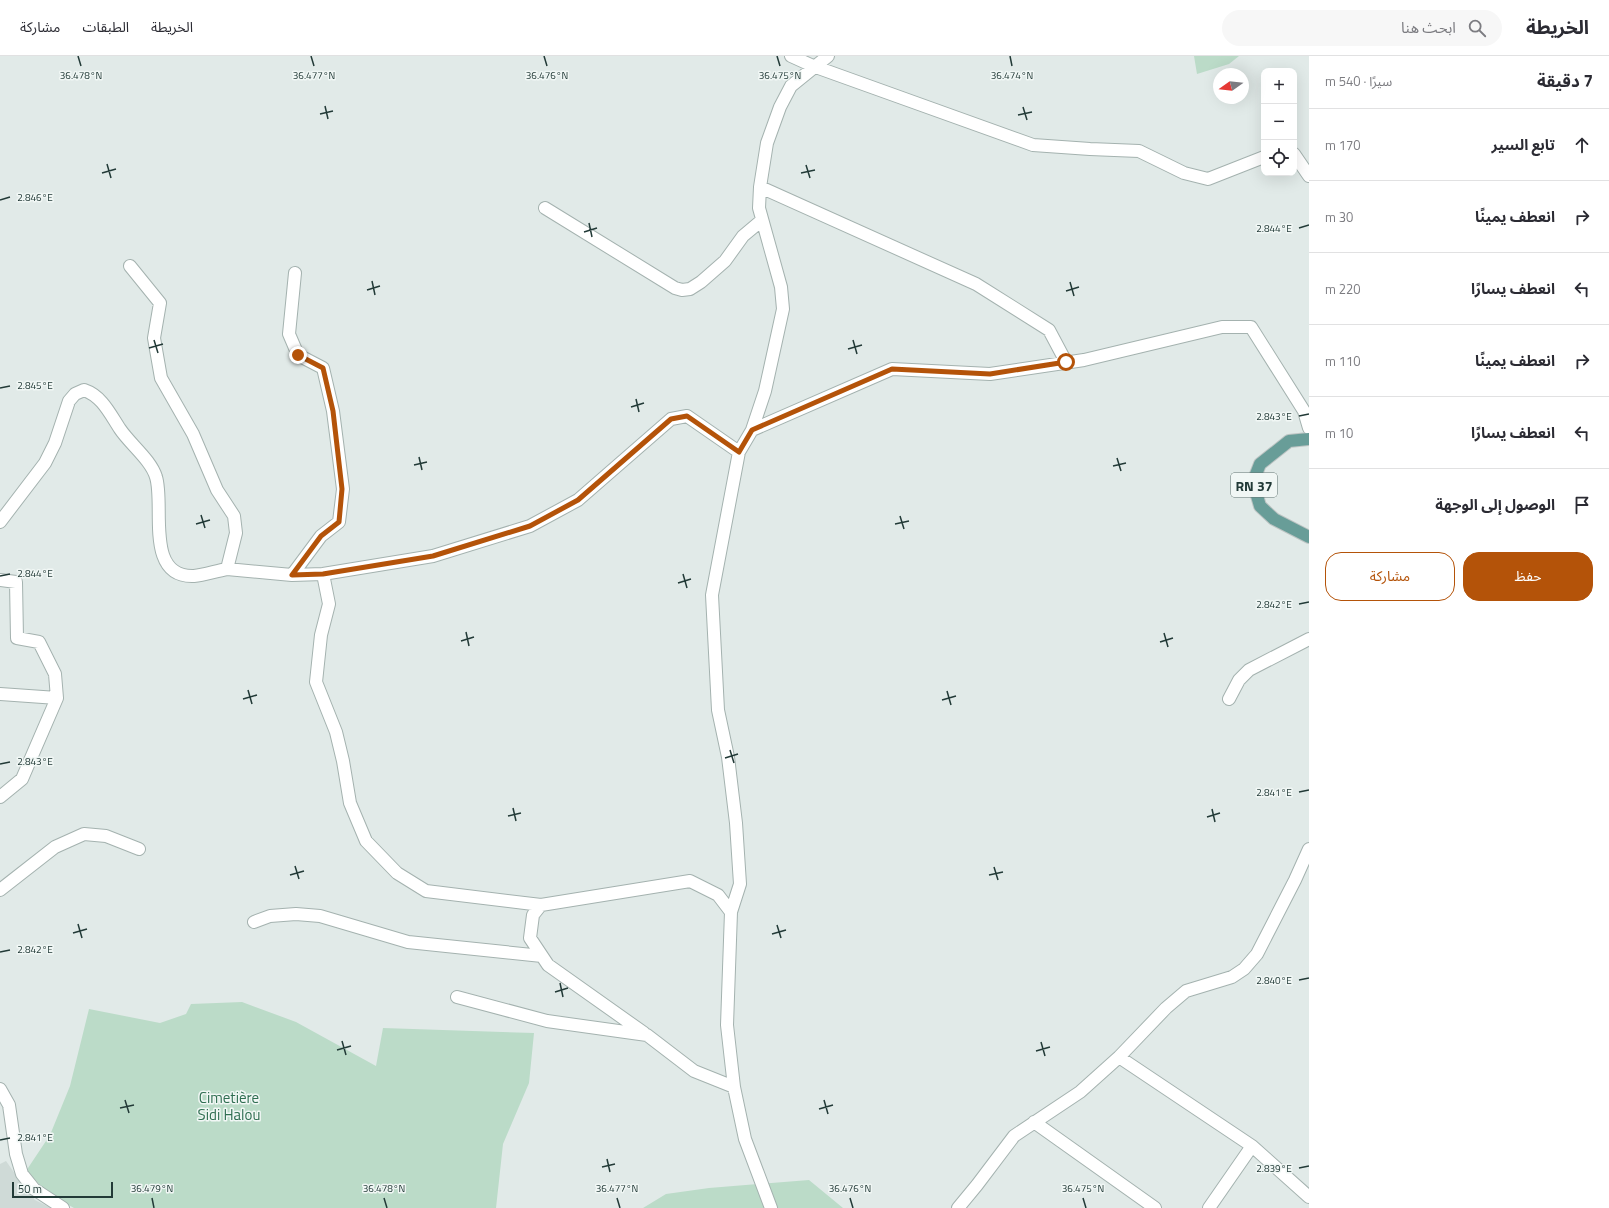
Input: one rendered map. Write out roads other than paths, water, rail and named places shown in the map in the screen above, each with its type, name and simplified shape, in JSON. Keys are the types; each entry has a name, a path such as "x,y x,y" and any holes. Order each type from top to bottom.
{"main road":[{"name":"RN 37","path":"1309,439 1289,441 1265,459 1260,464 1253,482 1260,506 1274,519 1309,537"}],"street":[{"path":"791,56 813,66 1033,145 1139,151 1184,173 1208,179 1261,158"},
{"path":"771,1208 745,1139 734,1087 727,1025 731,912 740,884 736,823 728,757 718,710 712,595 739,452 752,430 765,391 783,309 781,287 759,208 760,187 767,144 780,107 791,86 813,66 828,56"},
{"path":"1297,158 1309,176"},
{"path":"760,187 976,284 1049,330 1066,362"},
{"path":"545,208 675,288 682,290 690,288 701,282 725,260 743,236 762,220"},
{"path":"130,266 160,303 154,338 161,378 194,434 216,490 234,516 236,533 227,569"},
{"path":"292,575 321,536 339,522 342,489 333,411 323,368 298,355 289,334 295,273"},
{"path":"752,430 892,369 990,374 1084,360 1222,327 1251,327 1304,411 1309,428"},
{"path":"0,522 45,463 69,401 75,394 84,390 93,393 104,405 122,433 150,465 156,476 160,491 158,534 162,552 171,568 179,574 193,576 227,569 292,575 323,574 433,556 530,526 578,500 671,419 687,416 739,452"},
{"path":"323,574 329,604 321,635 316,682 336,732 343,761 350,803 366,841 397,873 426,891 541,905 690,881 718,895 731,912"},
{"path":"0,580 16,582 17,638 39,642 55,674 57,698 22,779 0,797"},
{"path":"1229,699 1239,680 1249,670 1309,639"},
{"path":"0,694 57,698"},
{"path":"0,890 55,847 84,834 106,836 139,849"},
{"path":"958,1208 1014,1136 1080,1092 1118,1057 1166,1008 1186,991 1232,977 1244,969 1257,954 1295,880 1309,849"},
{"path":"541,905 533,915 530,938 548,965 647,1035 694,1071 734,1087"},
{"path":"254,922 270,916 296,914 320,916 408,942 542,956"},
{"path":"457,997 547,1021 647,1035"},
{"path":"1118,1057 1252,1146 1309,1197"},
{"path":"0,1089 9,1105 16,1154 22,1174 34,1189 63,1208"},
{"path":"1034,1122 1155,1208"},
{"path":"1209,1208 1252,1146"}],"park label":[{"name":"Cimetière Sidi Halou","path":"229,1106"}]}
